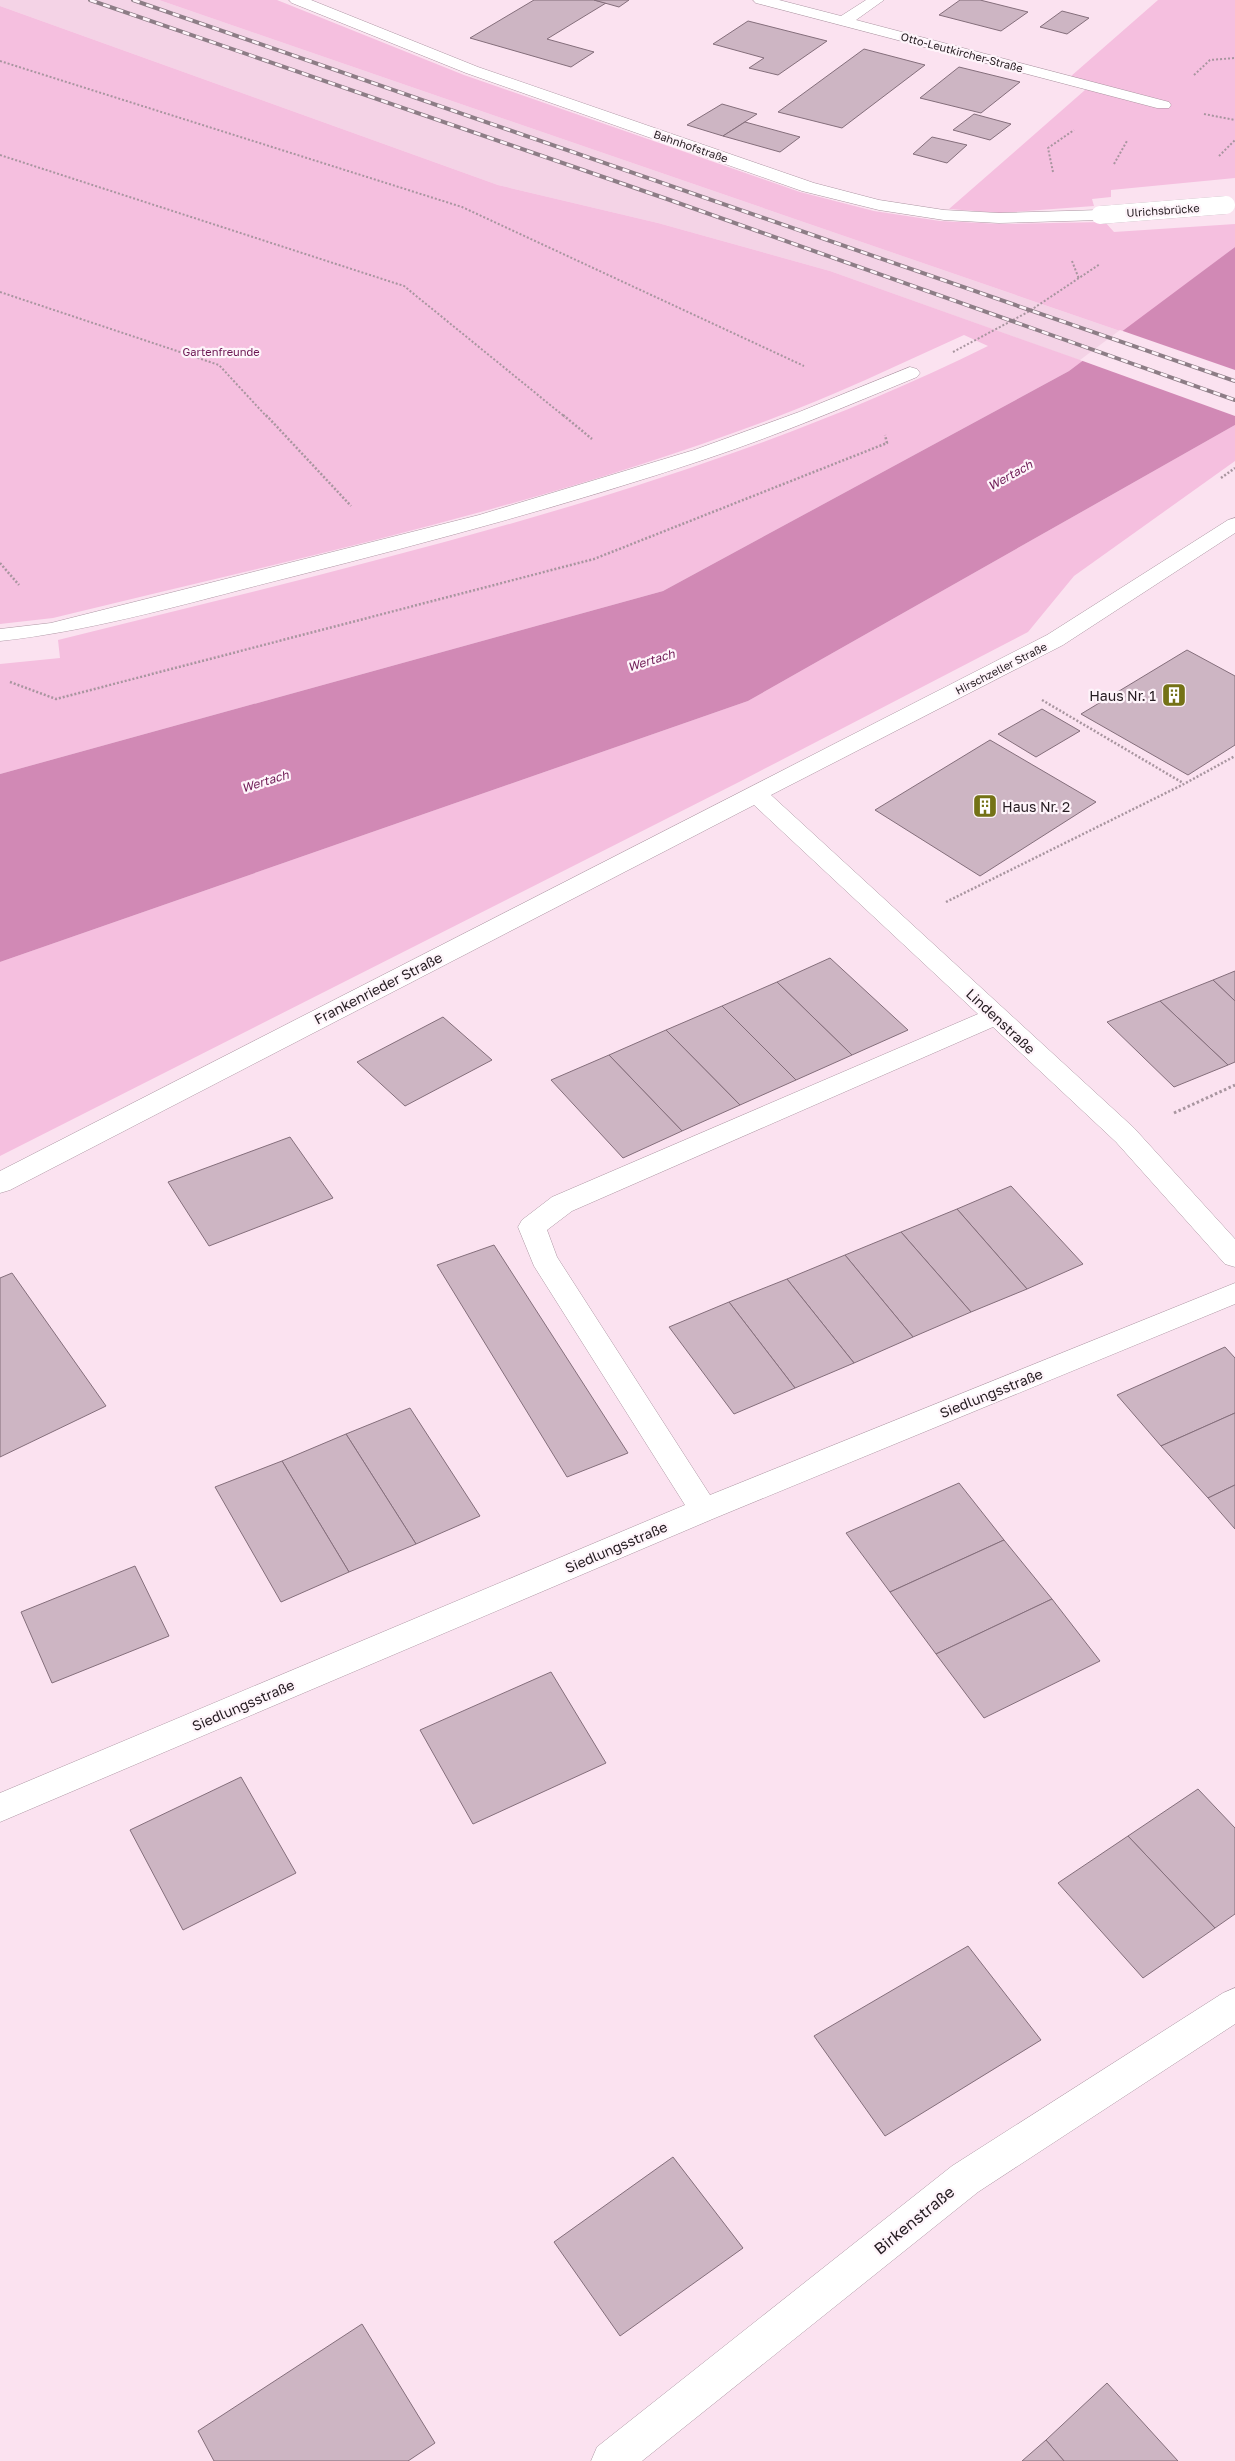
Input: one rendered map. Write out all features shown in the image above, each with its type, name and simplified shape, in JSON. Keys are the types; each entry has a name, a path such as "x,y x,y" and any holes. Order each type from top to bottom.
{"street":[{"name":"Bahnhofstraße","path":"297,0 472,70 808,187 879,205 944,216 999,218 1100,215"},
{"name":"Otto-Leutkircher-Straße","path":"761,0 1163,105"},
{"path":"844,21 876,0"},
{"name":"Ulrichsbrücke","path":"1100,215 1232,204"},
{"path":"0,635 51,629 389,546 637,476 910,373"},
{"name":"Hirschzeller Straße","path":"756,794 1054,640 1231,532"},
{"name":"Lindenstraße","path":"756,794 1125,1136 1235,1257"},
{"name":"Frankenrieder Straße","path":"0,1183 756,794"},
{"path":"704,1510 544,1259 532,1227 562,1204 996,1016"},
{"name":"Siedlungsstraße","path":"0,1808 704,1510 1235,1293"},
{"name":"Birkenstraße","path":"611,2461 965,2179 1235,2004"}],"path":[{"path":"0,61 462,207 866,391 887,443 594,559 56,699 9,682"},
{"path":"1109,170 1147,108 1163,105"},
{"path":"1054,176 1048,148 1069,132 1078,128"},
{"path":"1214,161 1235,140"},
{"path":"0,155 404,286 637,476"},
{"path":"910,373 998,330 1057,296 1101,263"},
{"path":"0,292 220,365 389,546"},
{"path":"1039,699 1184,784"},
{"path":"941,904 1184,784 1235,756"},
{"path":"1125,1136 1235,1085"}],"shaded area":[{"path":"0,0 159,0 1123,332 1235,416 830,271 658,223 498,185 0,6"}],"green space":[{"path":"159,0 277,0 464,75 800,192 874,211 940,221 1001,224 1105,222 1114,232 1235,224 1235,247 1123,332"},
{"path":"1158,0 1235,0 1235,178 1111,190 1111,197 1092,199 1094,206 1000,213 949,209 1093,83 1070,77"},
{"name":"Gartenfreunde","path":"0,6 498,185 658,223 830,271 1083,361 1069,371 663,591 0,774 0,664 60,658 58,640 413,550 531,518 648,482 763,442 877,397 988,346 964,335 841,391 766,421 679,452 501,506 322,553 53,618 0,624"},
{"path":"1235,425 1235,461 1074,576 1028,632 741,781 0,1156 0,962 748,701"}],"water":[{"name":"Wertach","path":"1235,247 1235,425 748,701 0,962 0,774 663,591 1069,371"}],"pier":[{"path":"1120,330 1235,370 1235,416 1080,360"}],"building":[{"path":"534,0 594,0 606,3 547,39 594,52 571,67 470,38"},
{"path":"594,0 629,0 619,7"},
{"path":"960,0 980,0 1028,12 1001,31 939,15"},
{"path":"1062,11 1089,18 1067,34 1040,27"},
{"path":"748,21 827,41 778,75 749,68 764,58 713,44"},
{"path":"864,49 925,65 842,128 778,112"},
{"path":"959,67 1020,82 981,113 920,98"},
{"path":"722,104 757,114 723,136 687,125"},
{"path":"974,114 1011,124 990,140 953,130"},
{"path":"745,122 800,137 780,152 723,136"},
{"path":"932,137 967,145 947,163 913,154"},
{"name":"Haus Nr. 1","path":"1187,650 1235,676 1235,745 1188,775 1081,714"},
{"path":"1042,709 1080,731 1036,757 998,734"},
{"name":"Haus Nr. 2","path":"990,740 1096,802 980,876 875,810"},
{"path":"830,958 908,1030 852,1055 777,982"},
{"path":"1235,971 1235,1001 1213,980"},
{"path":"1213,980 1235,1001 1235,1062 1228,1065 1160,1001"},
{"path":"777,982 852,1055 796,1080 722,1006"},
{"path":"1160,1001 1228,1065 1174,1087 1107,1022"},
{"path":"722,1006 796,1080 740,1105 666,1030"},
{"path":"443,1017 492,1060 405,1106 357,1062"},
{"path":"666,1030 740,1105 682,1131 609,1055"},
{"path":"609,1055 682,1131 623,1158 551,1080"},
{"path":"290,1137 333,1198 209,1246 168,1182"},
{"path":"1011,1186 1083,1264 1027,1289 957,1209"},
{"path":"957,1209 1027,1289 971,1312 901,1232"},
{"path":"901,1232 971,1312 913,1337 845,1255"},
{"path":"494,1245 628,1453 567,1477 437,1265"},
{"path":"845,1255 913,1337 854,1363 787,1279"},
{"path":"12,1273 106,1406 0,1457 0,1278"},
{"path":"787,1279 854,1363 795,1388 729,1302"},
{"path":"729,1302 795,1388 734,1414 669,1327"},
{"path":"1225,1347 1235,1358 1235,1413 1161,1446 1117,1395"},
{"path":"410,1408 480,1516 416,1544 346,1434"},
{"path":"1235,1413 1235,1485 1208,1498 1161,1446"},
{"path":"346,1434 416,1544 349,1572 282,1461"},
{"path":"282,1461 349,1572 281,1602 215,1487"},
{"path":"959,1483 1004,1540 890,1592 846,1533"},
{"path":"1235,1485 1235,1529 1208,1498"},
{"path":"1004,1540 1052,1599 936,1654 890,1592"},
{"path":"135,1566 169,1636 52,1683 21,1612"},
{"path":"1052,1599 1100,1661 984,1718 936,1654"},
{"path":"551,1672 606,1763 473,1824 420,1730"},
{"path":"241,1777 296,1873 183,1930 130,1830"},
{"path":"1198,1789 1235,1828 1235,1914 1215,1928 1128,1836"},
{"path":"1128,1836 1215,1928 1143,1978 1058,1883"},
{"path":"968,1946 1041,2040 885,2136 814,2036"},
{"path":"673,2157 743,2248 620,2336 554,2242"},
{"path":"362,2324 435,2443 408,2461 214,2461 198,2431"},
{"path":"1107,2383 1178,2461 1064,2461 1046,2440"},
{"path":"1046,2440 1064,2461 1022,2461"}],"railway":[{"path":"90,0 667,199 1235,400"},
{"path":"133,0 1235,381"}],"place":[{"name":"Haus Nr. 1","path":"1174,695"},
{"name":"Haus Nr. 2","path":"985,806"}]}
